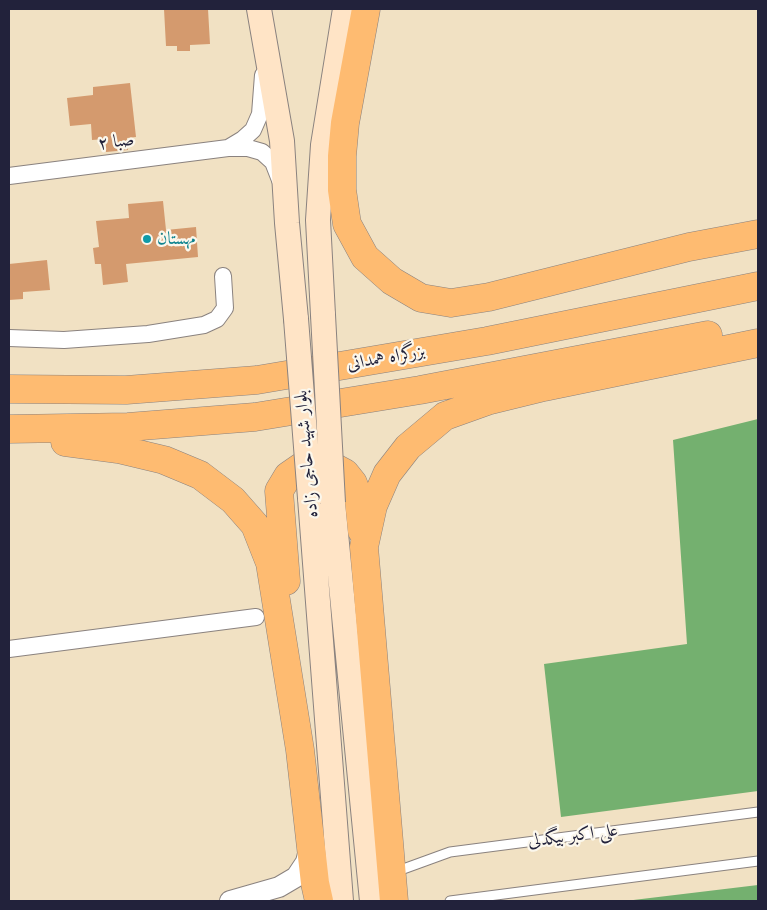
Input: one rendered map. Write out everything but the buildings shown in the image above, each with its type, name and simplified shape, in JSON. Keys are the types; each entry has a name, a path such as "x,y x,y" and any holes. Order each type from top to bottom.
{"highway":[{"path":"366,9 345,123 342,156 342,190 347,224 365,257 392,281 421,298 451,303 489,297 689,247 758,234"},
{"name":"بزرگراه همدانی","path":"9,389 126,390 257,380 487,341 758,286"},
{"name":"بزرگراه همدانی","path":"9,429 128,427 255,417 420,390 758,325"},
{"path":"364,548 373,506 387,474 408,447 445,416 487,401 544,387 758,343"},
{"path":"9,436 118,449 164,460 200,475 233,500 255,525 270,563 300,750"},
{"path":"320,901 315,883 300,750 279,491 288,476 301,468 316,465 330,465 345,473 353,483 359,500 394,901"}],"main road":[{"name":"بلوار شهید حاجی زاده","path":"258,9 282,142 296,319 372,901"},
{"name":"بلوار شهید حاجی زاده","path":"341,901 321,500 322,315 318,220 323,145 344,9"}],"street":[{"path":"228,148 253,130 260,114 264,35"},
{"name":"صبا ۲","path":"9,176 228,148 248,148 262,152 273,162 280,177 286,204"},
{"path":"9,338 64,340 148,334 204,325 217,319 225,308 223,276"},
{"path":"9,649 256,617"},
{"path":"230,901 280,887 296,877 306,862 311,842"}],"lane":[{"name":"علی اکبر بیگدلی","path":"392,874 450,852 758,812"},
{"path":"450,901 758,861"}],"green space":[{"path":"758,419 758,791 561,817 544,664 687,644 673,440"},
{"path":"758,885 758,901 625,901"}],"place":[{"name":"مهستان","path":"147,239"}]}
